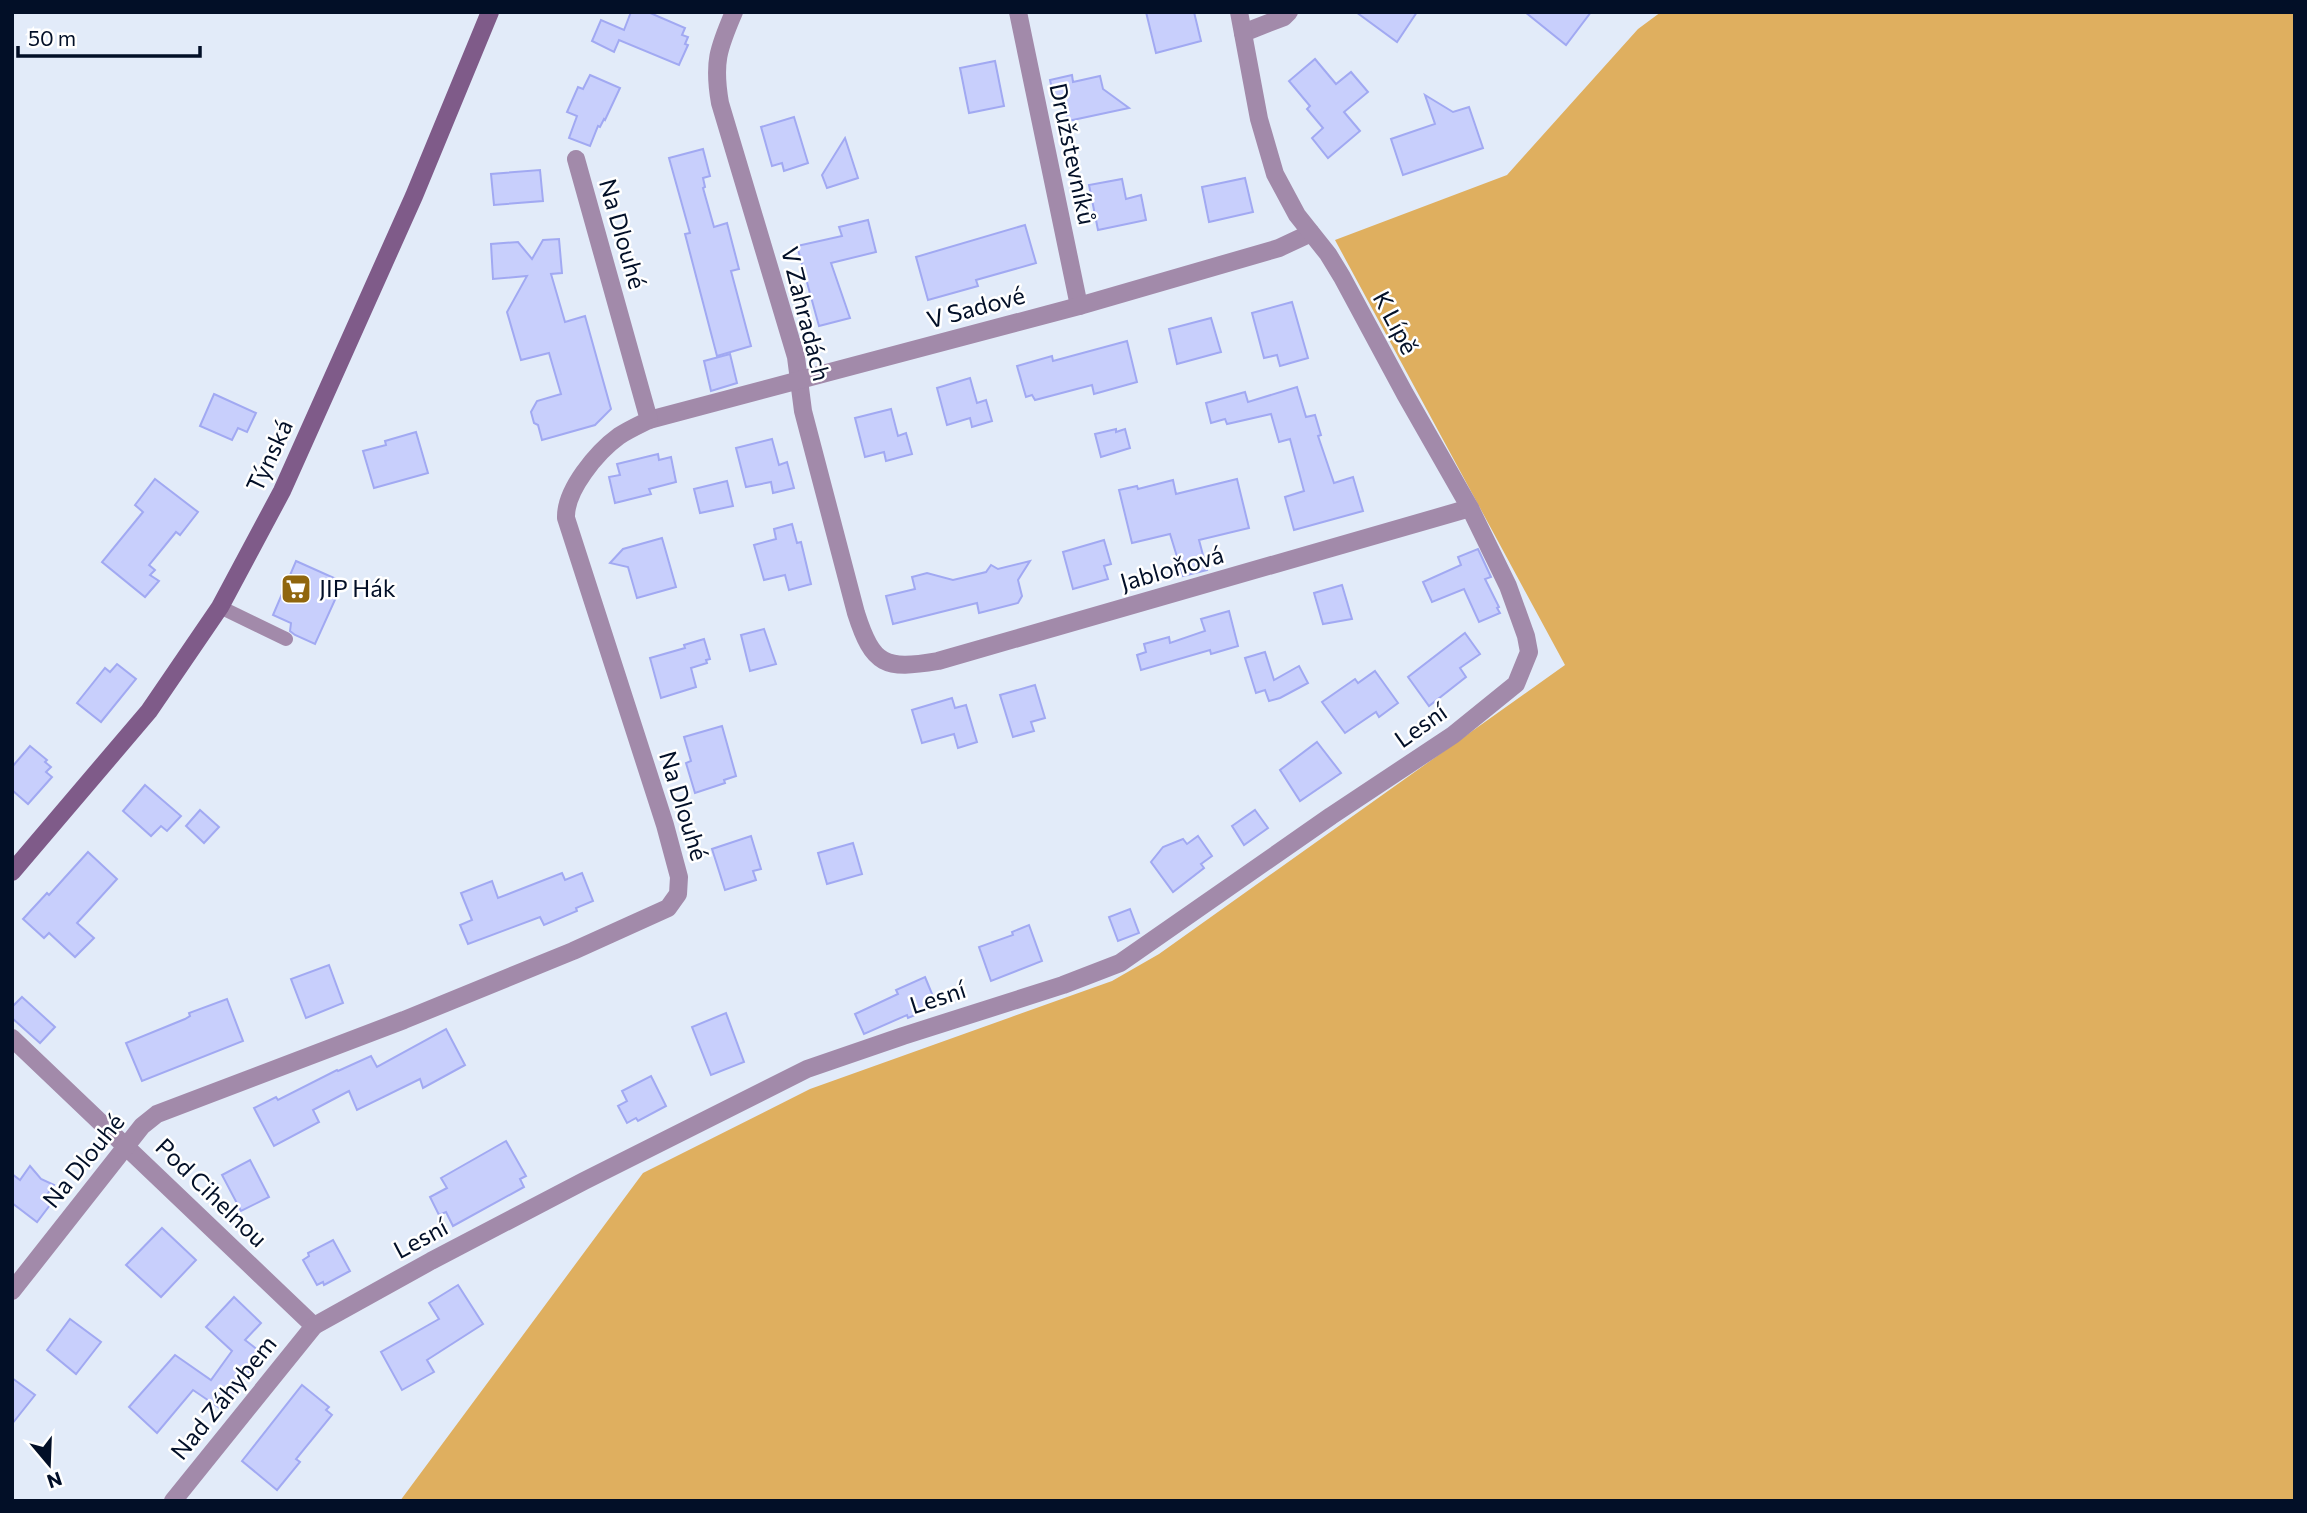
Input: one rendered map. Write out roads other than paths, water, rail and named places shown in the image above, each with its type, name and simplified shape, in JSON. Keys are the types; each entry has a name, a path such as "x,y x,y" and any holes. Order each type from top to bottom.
{"main road":[{"name":"Týnská","path":"12,872 149,712 220,607 282,491 414,196 490,12"}],"street":[{"name":"V Zahradách","path":"734,12 721,41 717,59 716,81 720,103 796,357 803,411 859,624 871,650 886,663"},
{"name":"Družstevníků","path":"1018,12 1079,306"},
{"name":"K Lípě","path":"1239,12 1270,162 1286,197 1342,277 1470,508 1508,586 1529,652"},
{"path":"1243,33 1284,17 1289,12"},
{"name":"Na Dlouhé","path":"12,1291 142,1126 157,1114 404,1020 573,951 668,908 678,894 679,877 665,825 570,531 566,511 572,491 600,452 620,435 649,419 576,159"},
{"name":"V Sadové","path":"649,419 1079,306 1279,248 1311,233"},
{"name":"Jabloňová","path":"886,663 906,667 937,662 1470,508"},
{"name":"Lesní","path":"314,1326 584,1181 807,1069 916,1031 1063,985 1120,963 1453,735 1516,684 1529,652"},
{"name":"Pod Cihelnou","path":"12,1038 314,1326"},
{"name":"Nad Záhybem","path":"173,1501 314,1326"}],"lane":[{"path":"220,607 286,639"}],"place":[{"name":"JIP Hák","path":"296,589"}]}
